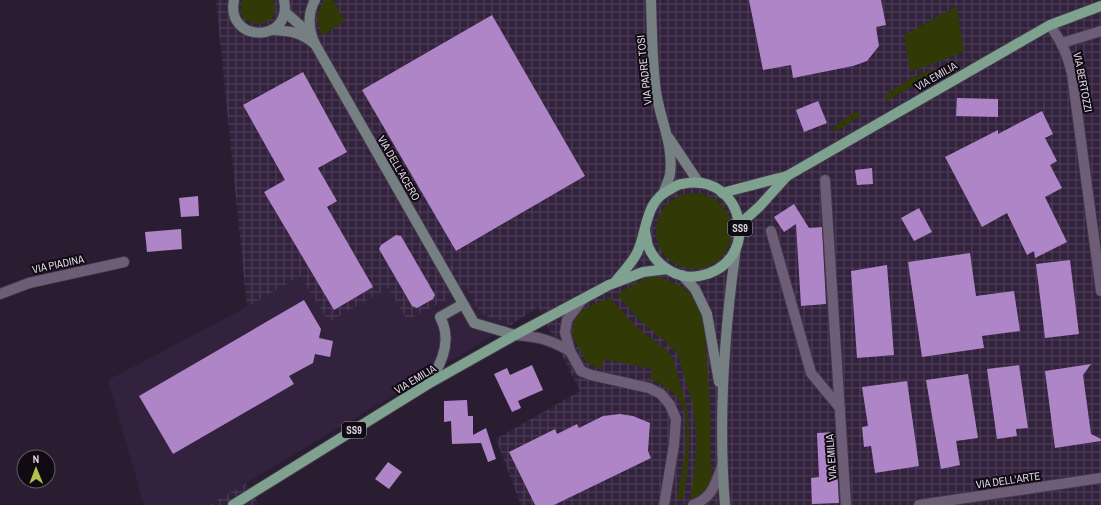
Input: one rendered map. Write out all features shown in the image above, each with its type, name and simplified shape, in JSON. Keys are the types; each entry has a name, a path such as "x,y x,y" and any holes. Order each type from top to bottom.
{"main road":[{"name":"VIA EMILIA","path":"722,193 787,176 1050,25 1101,6"},
{"name":"VIA EMILIA","path":"740,224 760,206 787,176"},
{"name":"VIA EMILIA","path":"615,282 637,254 645,231 646,220 656,199 664,192 681,184 700,183 712,186 731,201 737,212 740,224 740,236 736,248 727,262 714,272 698,276 682,275 667,269 656,259 648,246 645,231"},
{"name":"VIA EMILIA","path":"233,505 428,384 516,335 615,282 643,272 667,269"}],"street":[{"path":"234,0 234,14 241,26 252,32 266,32 272,30 282,19 284,6 294,0"},
{"name":"VIA DELL'ACERO","path":"313,40 309,20 311,8 315,0"},
{"name":"VIA PADRE TOSI","path":"651,0 654,72 658,101 667,136 670,168 670,174 664,192"},
{"name":"VIA DELL'ACERO","path":"284,6 313,40 474,323 516,335"},
{"name":"VIA BERTOZZI","path":"1050,25 1062,43 1068,58 1073,82 1101,291"},
{"name":"VIA DELL'ACERO","path":"272,30 297,32 313,40"},
{"path":"1062,43 1101,31"},
{"name":"VIA PADRE TOSI","path":"667,136 700,183"},
{"name":"VIA EMILIA","path":"825,180 846,505"},
{"path":"771,231 811,373 840,408"},
{"path":"725,505 722,466 722,398 728,305 736,248"},
{"name":"VIA PIADINA","path":"0,294 29,282 124,262"},
{"path":"682,275 695,289 707,314 722,398"},
{"path":"582,300 567,320 565,332 570,351 581,371 591,375 649,388 661,394 670,405 676,419 667,505"},
{"path":"428,384 438,370 446,342 447,336 445,326 440,317 463,304"},
{"path":"516,335 534,336 547,339 570,351"},
{"path":"693,505 701,502 710,494 722,466"},
{"name":"VIA DELL'ARTE","path":"919,505 1101,478"}],"shaded area":[{"path":"216,0 1101,0 1101,505 521,505 496,439 580,391 538,307 511,325 480,313 467,289 407,320 388,288 329,322 300,276 247,307"},
{"path":"301,275 389,288 407,320 467,289 480,313 511,325 209,505 144,505 108,380 247,307"},
{"path":"246,483 259,505 209,505"}],"green space":[{"path":"243,0 273,0 275,10 272,18 266,22 258,24 250,22 244,18 241,10"},
{"path":"325,0 333,0 345,21 323,35 318,22 318,13"},
{"path":"957,6 964,52 910,72 904,35"},
{"path":"960,60 886,101 884,95 913,77"},
{"path":"859,110 860,117 833,133 835,125"},
{"path":"687,193 701,193 715,199 726,210 732,224 732,238 729,246 721,258 715,263 701,269 687,269 673,263 662,252 656,238 656,224 662,210 673,199"},
{"path":"648,277 660,277 683,287 693,296 700,307 704,321 711,421 710,436 712,487 694,501 690,501 697,436 692,402 678,355 666,342 638,319 617,294"},
{"path":"610,297 631,321 664,348 673,359 687,410 689,433 689,455 683,500 677,499 686,436 686,422 680,401 662,385 650,379 652,369 604,359 601,370 587,363 572,335 575,318 583,310"}],"building":[{"path":"749,0 881,0 886,25 876,27 879,46 867,61 853,66 793,78 791,65 763,70"},
{"path":"492,15 585,176 456,251 362,90"},
{"path":"303,72 347,152 318,168 337,201 327,207 373,287 334,310 264,192 285,180 243,105"},
{"path":"957,98 998,99 998,117 956,116"},
{"path":"818,101 827,123 804,132 796,110"},
{"path":"1042,111 1053,134 1045,138 1057,161 1050,165 1062,188 1045,197 1067,242 1035,258 1034,251 1027,255 1007,213 982,227 945,157 998,130 998,134"},
{"path":"872,168 873,184 857,185 855,170"},
{"path":"198,196 199,216 181,217 179,198"},
{"path":"794,204 809,228 822,227 826,304 801,306 796,224 784,232 774,217"},
{"path":"919,208 932,232 914,241 901,218"},
{"path":"181,229 182,249 147,252 145,232"},
{"path":"396,235 401,236 435,295 433,299 417,308 412,306 379,249 381,245"},
{"path":"970,253 976,296 1014,291 1020,331 982,336 984,348 922,357 908,262"},
{"path":"1070,260 1079,334 1045,338 1036,264"},
{"path":"887,265 894,355 857,358 851,271"},
{"path":"304,300 321,329 319,338 333,341 330,357 315,354 313,363 289,376 294,384 173,454 139,396"},
{"path":"1091,364 1083,375 1091,434 1101,439 1101,441 1055,448 1045,371"},
{"path":"532,365 543,390 518,401 521,408 512,412 494,374 507,368 510,375"},
{"path":"1019,365 1028,428 1016,429 1017,436 997,439 987,369"},
{"path":"968,374 978,438 956,441 960,465 941,469 926,380"},
{"path":"907,381 919,466 875,473 871,446 864,447 862,427 868,426 862,387"},
{"path":"467,400 468,416 473,416 473,435 486,428 496,459 488,462 481,443 452,444 451,421 444,422 444,401"},
{"path":"620,414 633,416 650,423 648,451 651,458 554,505 535,505 509,452 555,429 557,434 577,424 579,428 603,416"},
{"path":"835,432 839,503 812,504 811,478 819,477 817,433"},
{"path":"388,462 402,472 389,489 375,479"}]}
